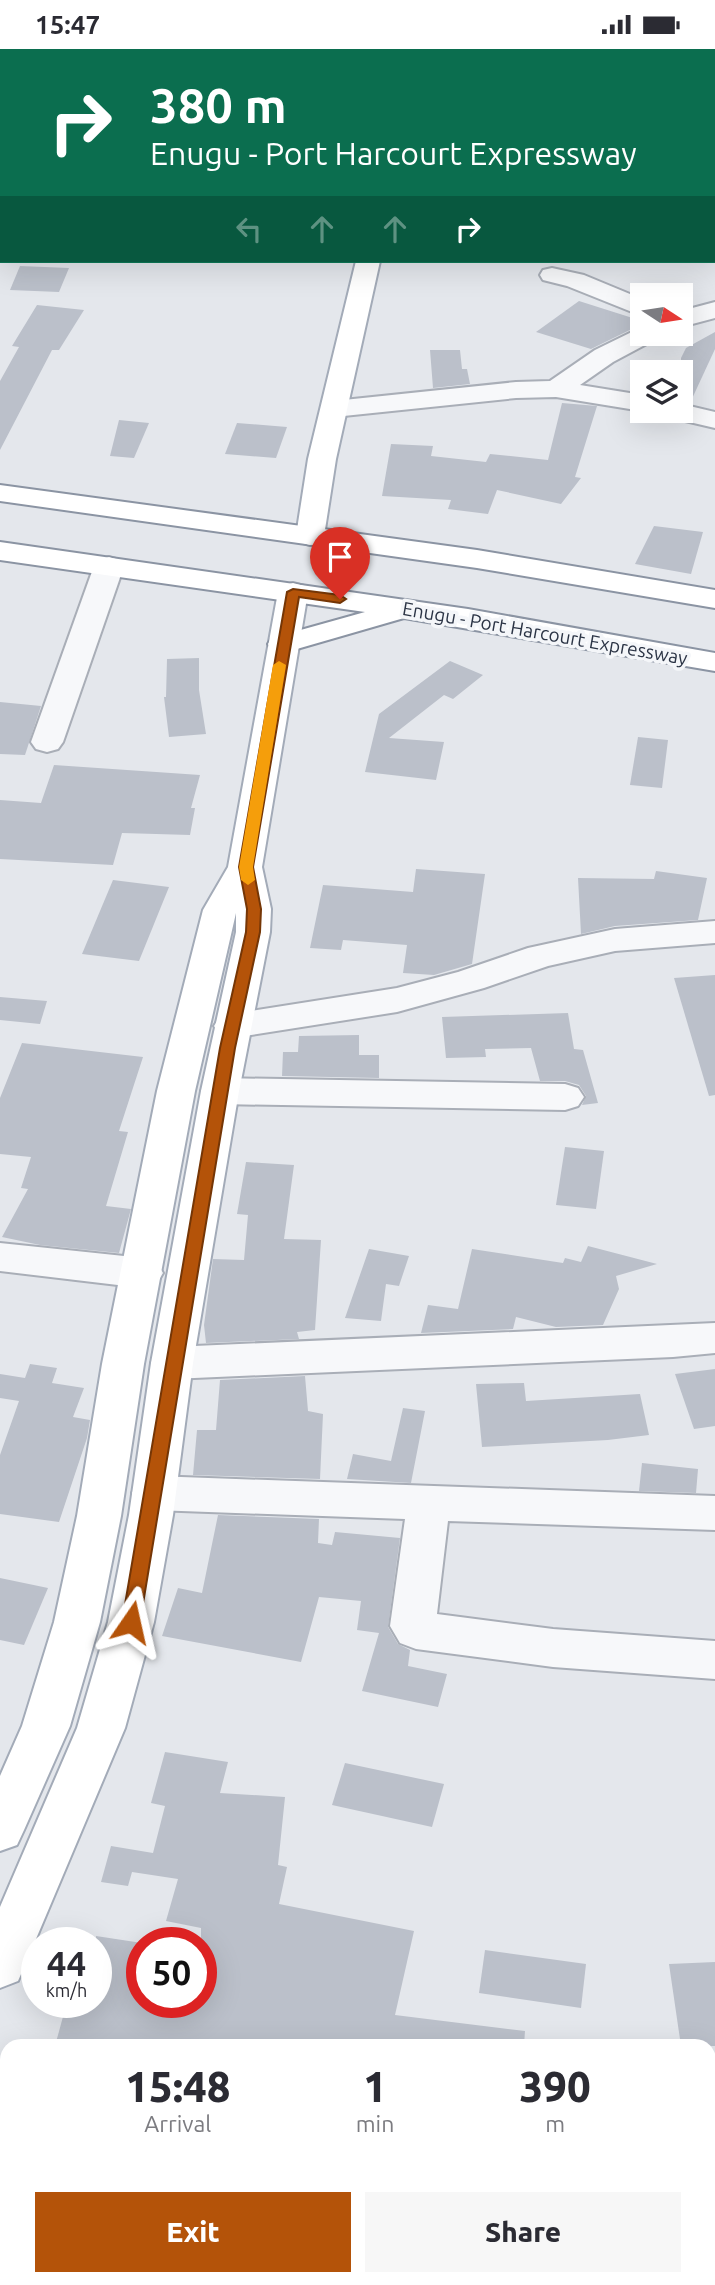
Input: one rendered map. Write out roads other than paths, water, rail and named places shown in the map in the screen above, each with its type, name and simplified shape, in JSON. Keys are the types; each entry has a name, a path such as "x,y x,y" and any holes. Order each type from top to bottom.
{"main road":[{"path":"310,536 322,459 368,263"},
{"path":"0,493 477,559 715,599"},
{"name":"Enugu - Port Harcourt Expressway","path":"0,551 410,610 715,662"},
{"path":"214,580 285,637 410,610"},
{"path":"0,1965 101,1728 131,1622 155,1493 173,1363 220,1091 253,932 254,909 246,867 293,592"},
{"path":"0,1829 46,1725 78,1622 99,1516 123,1364 143,1273 176,1091 219,910 246,867"}],"street":[{"path":"552,275 575,280 630,303"},
{"path":"693,316 715,310"},
{"path":"556,389 604,356 630,343"},
{"path":"334,409 516,390 556,389 630,401"},
{"path":"693,415 715,420"},
{"path":"47,742 78,649 110,566"},
{"path":"232,1026 397,1000 471,980 540,956 615,940 715,932"},
{"path":"220,1091 565,1097"},
{"path":"0,1257 143,1273"},
{"path":"173,1363 659,1343 715,1338"},
{"path":"155,1493 715,1513"},
{"path":"429,1501 412,1626 416,1630 553,1648 715,1660"}]}
